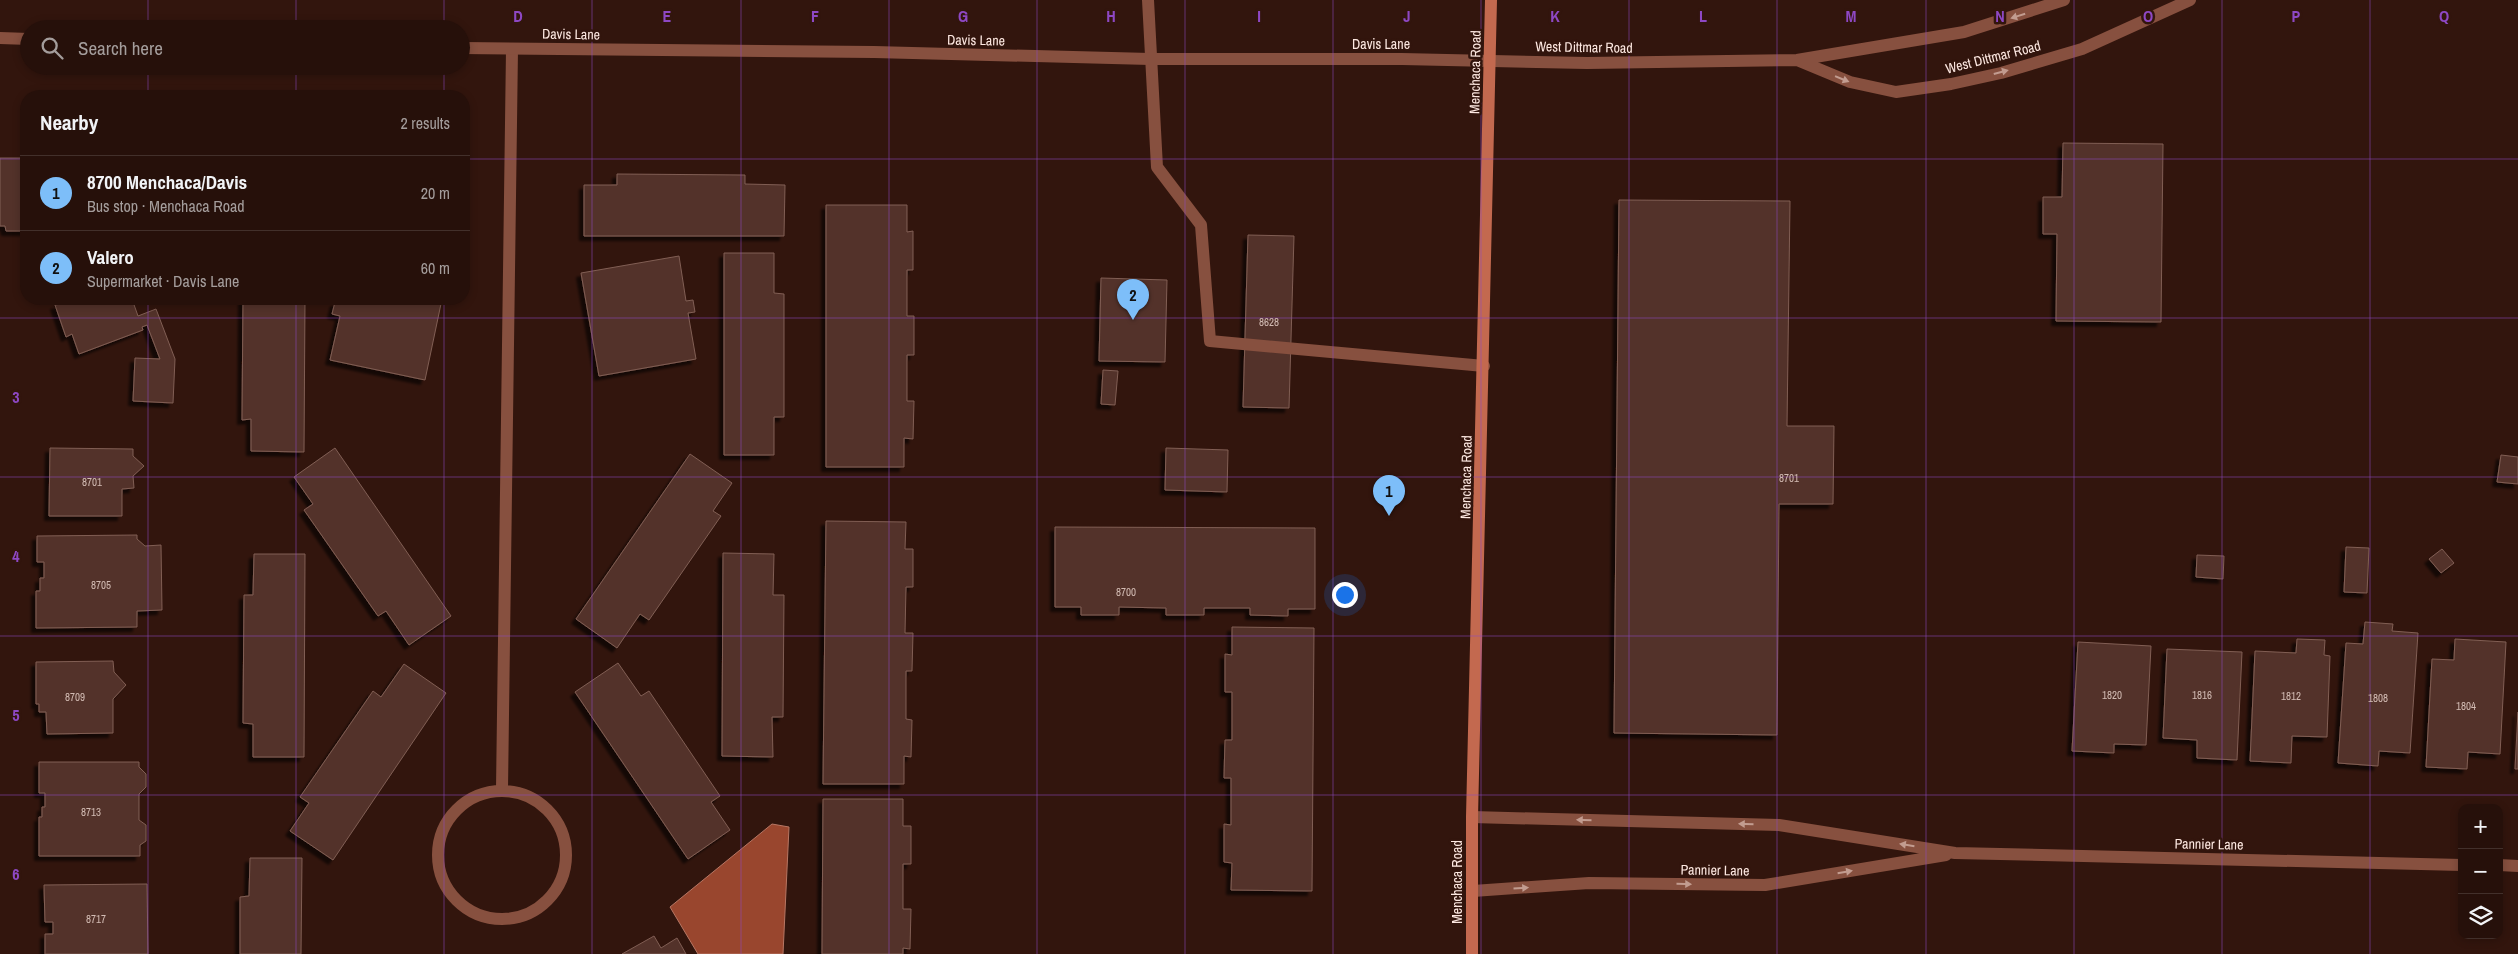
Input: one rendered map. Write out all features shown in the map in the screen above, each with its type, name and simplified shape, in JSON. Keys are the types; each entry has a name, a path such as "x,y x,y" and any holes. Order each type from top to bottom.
{"main road":[{"name":"Menchaca Road","path":"1472,954 1472,817 1484,366 1491,0"}],"street":[{"path":"1148,0 1150,59 1158,168 1201,225 1210,342 1484,366"},
{"name":"West Dittmar Road","path":"1490,60 1587,63 1797,60 1964,32 2064,0"},
{"name":"West Dittmar Road","path":"1797,60 1850,82 1896,92 1951,84 2001,73 2082,49 2190,0"},
{"path":"0,38 20,39"},
{"name":"Davis Lane","path":"470,48 874,52 1150,59 1490,60"},
{"path":"502,789 512,48"},
{"path":"502,789 537,799 562,826 568,862 554,896 525,917 489,920 456,904 438,873 440,832 464,801 502,789"},
{"name":"Pannier Lane","path":"1472,817 1780,825 1955,853 2458,865"},
{"name":"Pannier Lane","path":"1473,891 1589,883 1765,885 1955,853"},
{"path":"2503,865 2518,866"}],"shaded area":[{"path":"772,824 789,827 783,954 698,954 670,907"}],"building":[{"path":"2063,143 2163,144 2161,322 2056,321 2057,234 2043,234 2043,197 2062,197"},
{"path":"0,158 20,158 20,231 6,231 5,226 0,226"},
{"path":"617,174 745,175 745,184 785,185 784,236 584,236 584,185 617,185"},
{"path":"1619,200 1790,201 1787,426 1834,426 1833,504 1779,504 1777,735 1614,733"},
{"path":"826,205 907,205 907,232 913,231 913,270 907,270 907,316 914,316 914,355 907,355 907,401 914,401 913,439 904,438 904,467 826,467"},
{"path":"1248,235 1294,236 1289,408 1243,407"},
{"path":"724,253 774,253 774,293 784,294 784,417 774,417 774,455 724,455"},
{"path":"679,256 686,301 693,300 695,312 688,313 696,359 599,376 581,273"},
{"path":"1101,278 1167,280 1165,362 1099,361"},
{"path":"55,305 134,305 138,316 156,309 175,359 173,403 133,401 135,358 160,359 147,325 142,327 143,330 79,354 72,334 66,337"},
{"path":"243,305 305,305 304,452 251,451 251,419 242,420"},
{"path":"334,305 441,305 425,380 330,360 340,316 332,314"},
{"path":"1103,370 1118,371 1115,405 1101,404"},
{"path":"50,448 133,449 133,456 144,466 133,476 134,488 122,489 122,516 49,516"},
{"path":"335,448 451,616 409,645 386,611 378,616 304,510 313,504 294,477"},
{"path":"1166,448 1228,450 1227,492 1165,490"},
{"path":"690,454 732,483 713,511 721,516 649,620 640,614 617,648 576,619"},
{"path":"2501,455 2518,457 2518,484 2497,482"},
{"path":"826,521 906,522 905,549 913,549 913,587 906,587 905,633 913,633 912,671 906,671 906,719 912,720 911,757 904,756 904,784 823,784"},
{"path":"1055,527 1315,528 1315,609 1288,609 1288,616 1250,615 1250,608 1204,608 1204,615 1166,615 1166,608 1119,607 1119,615 1081,615 1081,607 1055,607"},
{"path":"137,535 137,539 145,546 161,545 162,610 137,611 137,627 36,628 36,591 40,591 40,578 44,578 44,562 37,562 37,536"},
{"path":"2346,547 2369,548 2367,593 2344,592"},
{"path":"2442,549 2454,563 2441,573 2429,559"},
{"path":"723,553 774,554 773,595 784,595 783,717 772,717 773,757 722,756"},
{"path":"254,554 305,554 304,757 253,757 253,724 243,723 244,595 253,595"},
{"path":"2197,555 2224,556 2223,579 2196,577"},
{"path":"2365,622 2393,624 2392,631 2418,633 2410,753 2379,751 2378,766 2338,763 2346,643 2363,644"},
{"path":"1232,627 1314,628 1312,891 1231,890 1232,863 1224,862 1224,824 1231,825 1231,778 1224,778 1225,740 1232,740 1232,692 1225,692 1225,654 1232,655"},
{"path":"2297,639 2325,640 2324,655 2330,656 2327,737 2292,736 2291,763 2250,761 2255,651 2296,653"},
{"path":"2455,639 2506,642 2500,754 2468,752 2467,769 2426,767 2432,659 2454,660"},
{"path":"2078,642 2151,646 2146,745 2114,744 2114,753 2072,751"},
{"path":"2167,649 2242,652 2237,760 2197,758 2197,740 2163,738"},
{"path":"113,661 114,672 126,685 113,699 113,733 47,734 46,712 39,712 39,704 36,704 36,662"},
{"path":"618,663 641,696 649,691 720,796 711,802 730,830 688,859 575,692"},
{"path":"404,664 446,693 333,860 290,831 309,803 300,797 373,691 381,697"},
{"path":"2518,712 2518,769 2515,769"},
{"path":"39,762 139,762 139,767 146,774 146,787 139,794 139,820 146,825 146,841 140,845 140,856 39,856 39,817 42,817 42,807 45,807 45,793 39,793"},
{"path":"823,799 903,799 903,826 911,826 911,864 903,864 903,909 911,909 910,949 903,948 903,954 822,954"},
{"path":"250,858 302,858 301,954 240,954 240,897 249,896"},
{"path":"147,884 148,954 45,954 45,934 53,934 53,922 45,922 44,885"},
{"path":"654,936 661,948 677,938 686,954 622,954"}],"place":[{"name":"Valero","path":"1133,320"},
{"name":"8700 Menchaca/Davis","path":"1389,516"}]}
